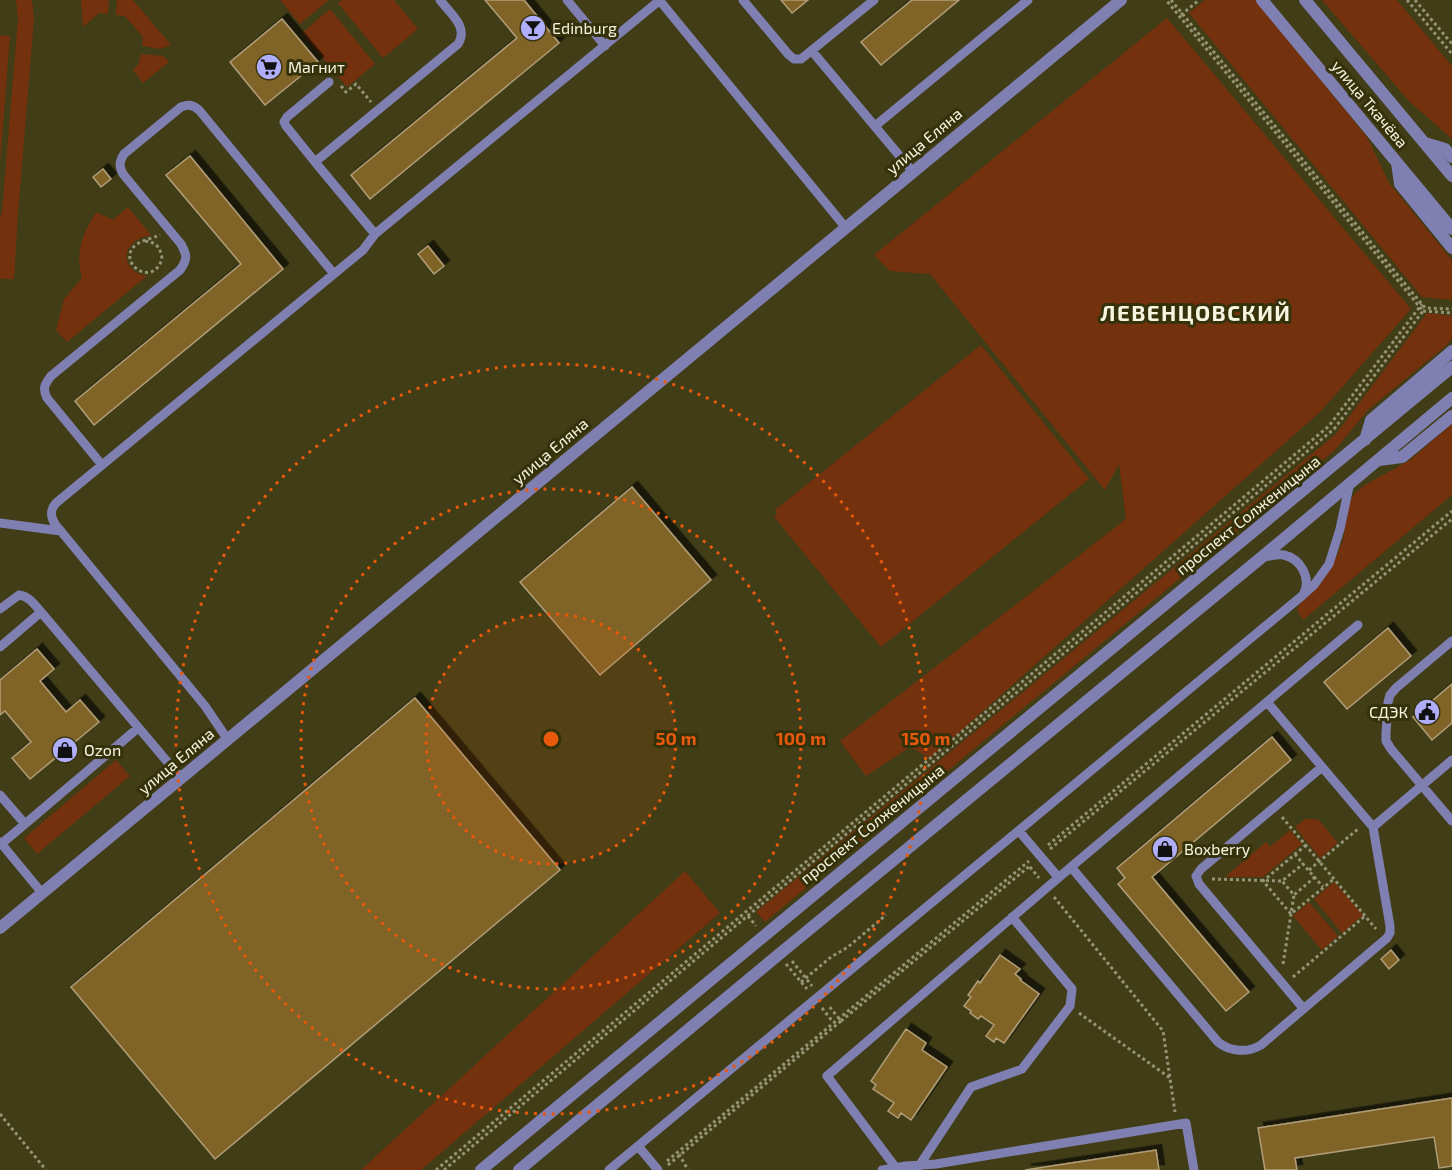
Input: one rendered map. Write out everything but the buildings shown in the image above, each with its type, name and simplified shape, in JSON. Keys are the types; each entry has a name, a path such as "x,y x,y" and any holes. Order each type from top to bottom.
{"street":[{"name":"улица Еляна","path":"0,928 1121,0"},
{"name":"улица Ткачёва","path":"1262,0 1452,229"},
{"name":"улица Ткачёва","path":"1305,0 1452,176"},
{"path":"1424,143 1445,149 1452,157"},
{"path":"1397,162 1400,184 1452,248"},
{"path":"1365,440 1371,420 1452,351"},
{"name":"проспект Солженицына","path":"481,1170 1452,368"},
{"path":"519,1170 1452,398"},
{"path":"1378,460 1402,457 1452,416"}],"lane":[{"path":"315,162 458,44 463,31 440,0"},
{"path":"567,0 605,46"},
{"path":"228,740 205,706 51,518 53,507 363,250 375,234 660,0 846,228"},
{"path":"743,0 788,54 794,59 801,60 874,0"},
{"path":"875,126 1028,0"},
{"path":"812,51 913,172"},
{"path":"329,82 284,122 375,234"},
{"path":"102,465 46,398 45,383 180,270 185,263 186,253 181,243 123,174 120,167 124,154 182,107 193,105 334,274"},
{"path":"609,1170 1304,595 1329,564 1340,529 1350,482"},
{"path":"0,523 61,531"},
{"path":"1262,557 1277,554 1298,562 1306,575 1307,586 1304,595"},
{"path":"0,609 19,595 28,598 182,778"},
{"path":"0,647 41,612"},
{"path":"896,1168 827,1076 1046,887 1358,626"},
{"path":"1452,641 1390,695 1386,741 1452,821"},
{"path":"1071,867 1218,1042 1224,1047 1233,1049 1254,1049 1261,1045 1390,933 1370,824 1267,702"},
{"path":"42,893 0,844 138,728"},
{"path":"1370,824 1422,786 1452,760"},
{"path":"1304,1008 1199,884 1196,876 1201,869 1322,767"},
{"path":"0,795 25,824"},
{"path":"1019,831 1058,877"},
{"path":"919,1166 971,1087 1022,1069 1070,1006 1072,988 1012,917"},
{"path":"882,1170 919,1166 936,1167 1186,1123 1194,1170"},
{"path":"638,1146 658,1170"}],"path":[{"path":"1168,0 1421,305 1425,308 1452,311"},
{"path":"1180,15 1198,0"},
{"path":"1407,0 1452,54"},
{"path":"1415,0 1452,44"},
{"path":"329,82 335,78 346,92 356,84 378,111"},
{"path":"145,241 156,244 160,248 162,259 157,268 147,273 137,270 130,255 135,245 145,241"},
{"path":"1421,305 1423,311"},
{"path":"436,1170 1329,426 1421,305"},
{"path":"1423,311 1452,311"},
{"path":"444,1170 1334,429 1423,311"},
{"path":"841,1021 1452,511"},
{"path":"1443,519 1452,520"},
{"path":"1040,855 1452,520"},
{"path":"1274,807 1385,939"},
{"path":"1309,870 1370,824"},
{"path":"1263,881 1306,845"},
{"path":"1295,854 1323,887"},
{"path":"1197,879 1282,881 1303,864"},
{"path":"1028,865 1163,1031 1177,1124"},
{"path":"658,1170 834,1022 1028,865"},
{"path":"1281,982 1294,895 1315,877"},
{"path":"1291,914 1334,879"},
{"path":"1263,881 1291,914"},
{"path":"1282,881 1294,895"},
{"path":"801,982 886,915"},
{"path":"748,916 763,936"},
{"path":"1283,969 1291,978 1365,916"},
{"path":"779,954 834,1022"},
{"path":"1070,1006 1170,1078"},
{"path":"0,1114 46,1170"},
{"path":"678,1153 688,1170"}],"shaded area":[{"path":"16,0 32,0 34,19 14,279 0,279 0,218 18,18"},
{"path":"81,0 109,0 108,14 99,13 83,27"},
{"path":"117,0 133,0 171,45 160,49 142,46 143,37 125,16 116,15"},
{"path":"280,0 329,0 300,24"},
{"path":"342,0 394,0 418,29 383,58 338,3"},
{"path":"1205,0 1255,0 1367,137 1389,183 1452,260 1452,300 1422,297 1189,13"},
{"path":"1322,0 1397,0 1452,66 1452,139 1409,101"},
{"path":"330,9 375,64 347,87 302,33"},
{"path":"1167,18 1411,309 1321,411 930,758 910,747 866,776 840,741 1126,519 1119,464 1105,490 930,274 890,271 874,255"},
{"path":"0,35 10,36 0,164"},
{"path":"141,54 163,56 169,62 143,83 133,70 138,65"},
{"path":"128,207 151,235 139,239 129,248 128,264 136,272 147,276 67,342 56,330 64,299 82,278 79,260 81,244 87,228 96,212 113,220"},
{"path":"1427,313 1452,316 1452,338 1448,344 1368,410 1334,451 765,922 756,912 1336,434"},
{"path":"981,345 1089,479 881,647 774,517 777,514 775,510"},
{"path":"1452,424 1452,495 1303,620 1297,610 1299,605 1324,579 1335,560 1343,540 1348,507 1354,494 1365,485 1410,460"},
{"path":"116,760 130,776 37,854 24,838"},
{"path":"1305,819 1318,819 1338,843 1320,858 1295,827"},
{"path":"1290,830 1302,844 1263,877 1225,877 1266,842 1270,847"},
{"path":"685,871 720,913 421,1170 361,1170"},
{"path":"1334,882 1363,915 1342,933 1314,899"},
{"path":"1309,902 1338,936 1322,950 1293,916"}],"place":[{"name":"Edinburg","path":"533,28"},
{"name":"Магнит","path":"269,67"},
{"name":"СДЭК","path":"1427,712"},
{"name":"Ozon","path":"65,750"},
{"name":"Boxberry","path":"1165,849"}],"district":[{"name":"ЛЕВЕНЦОВСКИЙ","path":"1196,313"}]}
